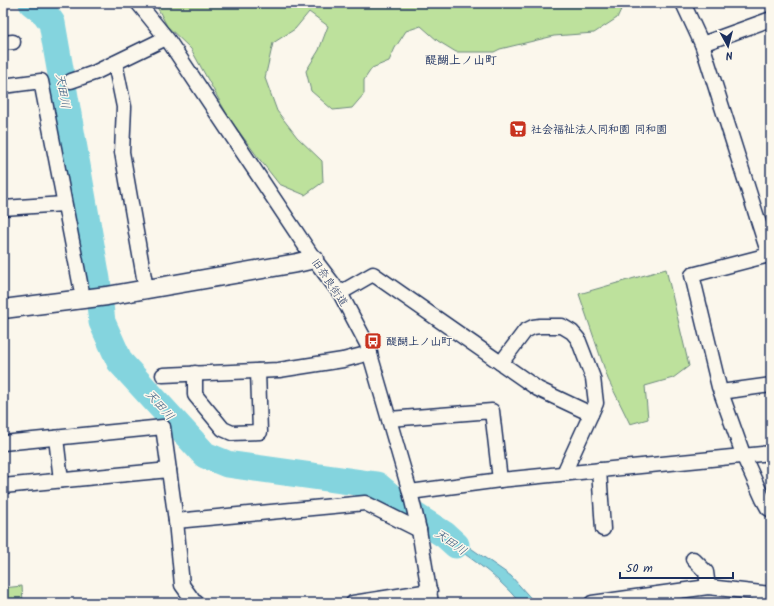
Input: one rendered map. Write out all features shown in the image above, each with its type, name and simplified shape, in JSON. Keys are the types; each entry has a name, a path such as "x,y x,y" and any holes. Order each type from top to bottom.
{"street":[{"name":"旧奈良街道","path":"138,3 166,38 314,259 340,293 367,344 414,507 431,597"},
{"path":"682,3 702,44 769,255 692,275 721,392 744,457 763,499 768,508 771,510"},
{"path":"702,44 771,18"},
{"path":"71,81 94,73 166,38"},
{"path":"115,63 124,107 122,152 146,289"},
{"path":"3,86 41,81 83,298"},
{"path":"3,208 64,204"},
{"path":"3,309 107,296 314,259"},
{"path":"340,293 373,274 538,390 591,414"},
{"path":"501,363 525,331 533,327 562,326 572,332 578,339 593,378 596,403 564,473"},
{"path":"163,375 279,370 343,360 370,353"},
{"path":"194,373 195,395 223,429 232,433 260,432 258,371"},
{"path":"721,392 771,385"},
{"path":"389,419 492,410 500,480"},
{"path":"3,443 163,427 176,521 182,585 195,603 197,603"},
{"path":"56,438 61,480"},
{"path":"410,492 564,473 771,454"},
{"path":"3,486 169,470"},
{"path":"599,470 603,529"},
{"path":"176,521 365,503 419,530"},
{"path":"693,559 706,572 708,587"},
{"path":"592,603 708,587 750,598 771,594"},
{"path":"353,603 431,597"}],"green space":[{"path":"155,3 624,3 617,18 594,33 554,36 500,49 494,52 456,52 438,41 421,26 406,31 389,61 372,68 364,80 364,94 352,108 333,110 311,91 306,71 319,50 328,26 309,12 295,29 273,43 265,78 277,111 297,137 322,161 323,182 305,195 279,184 257,156 229,118 191,49 167,26"},
{"path":"666,269 689,366 673,378 645,386 648,419 630,424 608,379 579,294"},
{"path":"22,586 23,603 3,603 3,588"}],"water":[{"path":"426,517 511,576 535,603 520,603 500,581 427,528"}],"waterway":[{"name":"天田川","path":"32,3 45,13 52,23 97,279 102,322 120,362 205,455 227,464 377,485 409,512 445,535 456,545"}],"place":[{"name":"社会福祉法人同和園 同和園","path":"518,129"},
{"name":"醍醐上ノ山町","path":"373,341"}],"district":[{"name":"醍醐上ノ山町","path":"461,60"}]}
